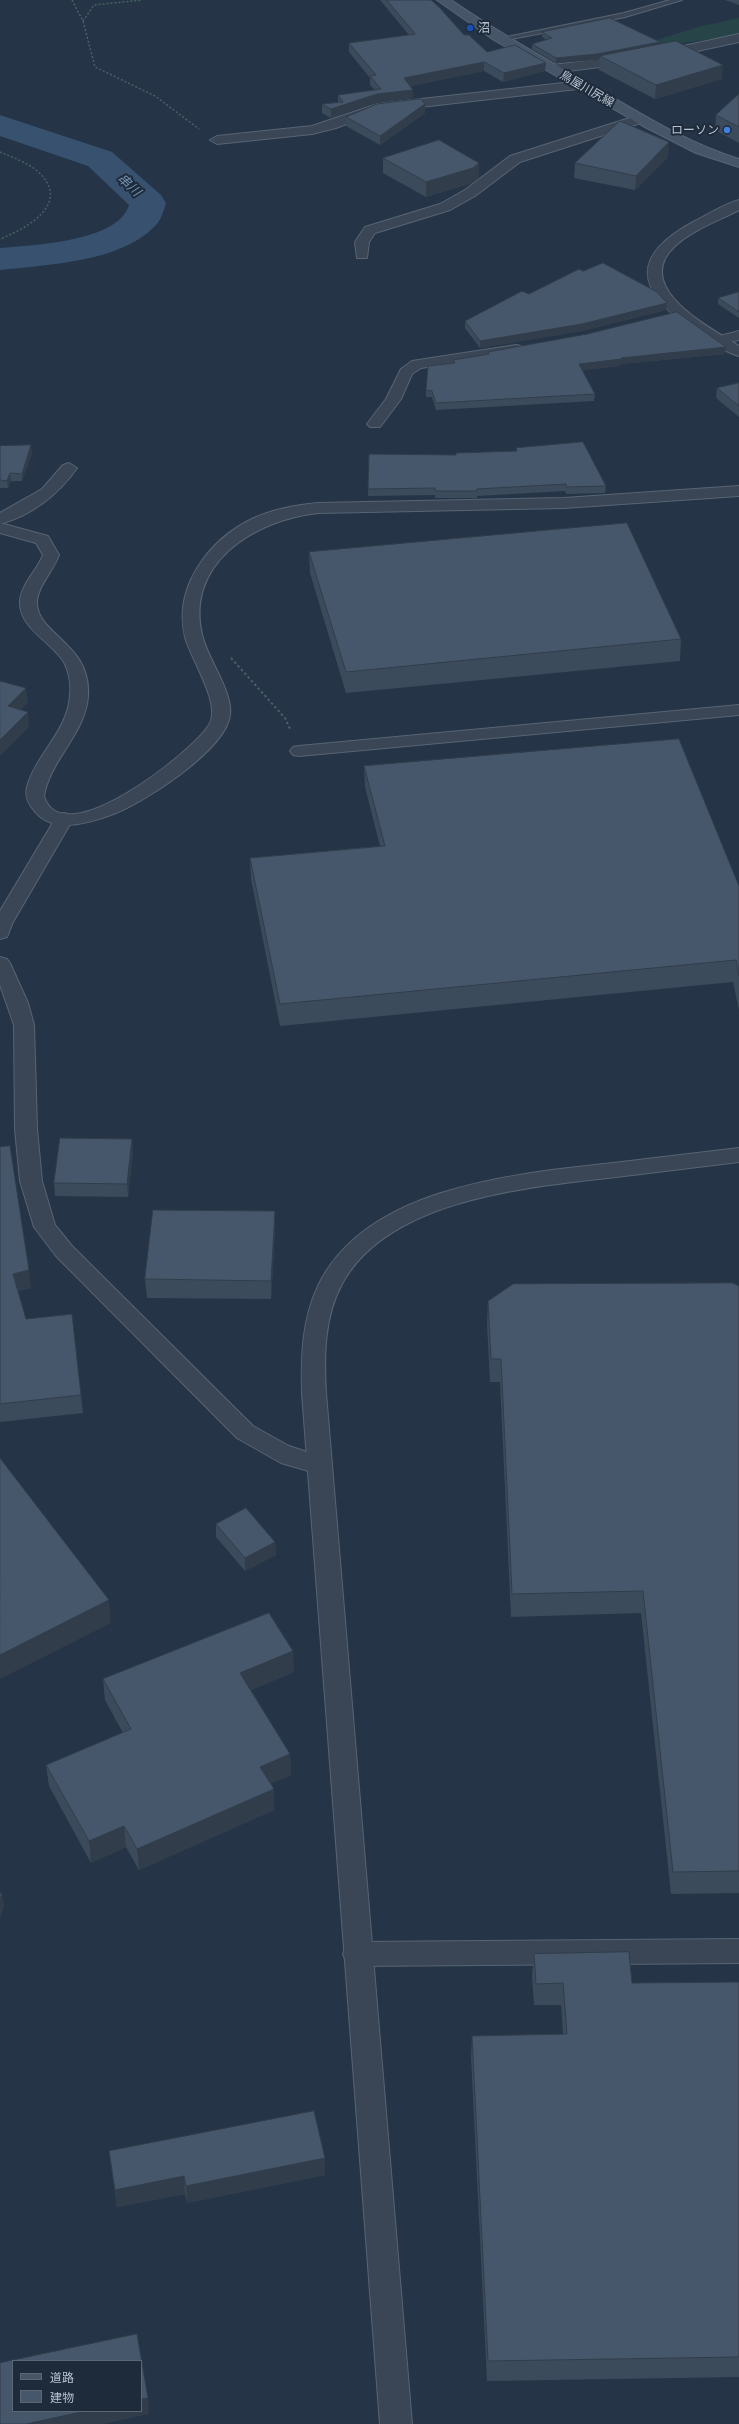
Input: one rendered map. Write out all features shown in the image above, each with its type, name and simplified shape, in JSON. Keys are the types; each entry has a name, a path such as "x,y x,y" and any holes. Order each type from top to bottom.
{"main road":[{"name":"鳥屋川尻線","path":"443,0 552,69 639,119 692,147 739,163"}],"street":[{"path":"552,69 613,63 739,38"},
{"path":"217,140 321,128 343,122 364,111 377,108 580,85"},
{"path":"362,255 362,242 370,230 394,221 421,216 445,207 470,193 515,159 639,119"},
{"path":"739,204 674,241 658,258 653,275 656,286 672,314 721,340 739,352"},
{"path":"721,340 739,335"},
{"path":"375,424 393,399 406,372 417,364 534,346"},
{"path":"0,519 48,493 63,478 69,468"},
{"path":"0,528 26,534 42,540 48,547 51,555 48,565 30,596 28,604 31,614 72,661 78,677 79,698 74,719 39,782 35,796 39,807 48,816 64,819 89,817 106,812 153,786 178,766 219,724 222,709 192,629 191,597 193,588 203,571 224,545 237,533 256,523 283,513 318,508 542,504 739,491"},
{"path":"299,751 739,710"},
{"path":"0,933 2,922 64,819"},
{"path":"0,963 18,1003 24,1025 28,1170 34,1199 46,1228 64,1251 245,1432 269,1448 295,1460 320,1465"},
{"path":"396,2424 357,1954 313,1365 319,1313 338,1271 360,1247 378,1231 414,1211 476,1192 552,1178 739,1155"},
{"path":"357,1954 739,1951"}],"lane":[{"path":"501,38 625,15 678,0"}],"path":[{"path":"72,0 83,20 96,67 111,77 139,87 179,112 208,137 217,140"},
{"path":"83,20 94,5 142,0"},
{"path":"0,152 40,174 50,187 52,200 44,214 29,226 0,239"},
{"path":"196,642 213,638 285,718"}],"green space":[{"path":"739,18 739,35 676,44 650,42 698,27"}],"building":[{"path":"387,0 431,0 464,35 469,35 487,52 515,45 546,63 504,73 484,62 404,78 413,90 377,94 331,109 322,104 343,102 338,95 381,89 370,76 376,75 349,43 415,34"},
{"path":"610,18 660,42 597,54 556,58 532,44 552,38 542,32"},
{"path":"676,41 723,65 656,85 600,56"},
{"path":"739,94 739,127 716,115"},
{"path":"421,99 425,104 380,136 346,117 377,104"},
{"path":"620,121 669,142 636,176 575,163"},
{"path":"439,140 479,163 473,168 426,182 383,158"},
{"path":"603,263 657,292 667,303 582,324 480,341 465,321 522,291 529,294 579,269 583,271"},
{"path":"739,292 739,312 718,298"},
{"path":"677,312 726,347 579,364 595,394 436,403 432,391 426,390 428,366 455,363 453,360 587,334"},
{"path":"739,383 739,406 717,388"},
{"path":"583,442 606,486 566,487 566,484 477,489 477,491 435,491 435,488 368,489 369,454 456,455 456,453 517,451 516,448"},
{"path":"31,445 22,474 10,473 7,481 0,480 0,446"},
{"path":"627,523 681,639 346,672 309,552"},
{"path":"0,681 26,688 8,706 28,712 0,740"},
{"path":"679,739 739,886 739,976 736,960 280,1004 250,858 385,846 364,766"},
{"path":"60,1138 132,1139 127,1184 54,1183"},
{"path":"10,1146 29,1270 13,1274 26,1319 72,1314 81,1395 0,1404 0,1147"},
{"path":"153,1210 275,1211 271,1281 145,1279"},
{"path":"733,1283 739,1286 739,1871 673,1872 643,1591 512,1594 501,1359 491,1359 488,1301 513,1284"},
{"path":"0,1458 109,1600 0,1655"},
{"path":"246,1508 275,1542 245,1558 216,1524"},
{"path":"269,1613 293,1651 240,1673 290,1754 260,1767 274,1789 137,1849 124,1826 89,1841 46,1765 131,1729 103,1679"},
{"path":"629,1952 632,1983 739,1982 739,2357 488,2361 472,2036 567,2034 563,1983 536,1984 534,1954"},
{"path":"314,2111 325,2158 186,2186 184,2176 115,2190 109,2151"},
{"path":"137,2334 141,2360 14,2360"},
{"path":"12,2360 12,2412 81,2412 26,2424 0,2424 0,2363"},
{"path":"142,2363 148,2398 142,2399"}],"waterway":[{"name":"串川","path":"0,125 100,159 148,203 141,220 128,231 112,239 75,250 0,259"}],"place":[{"name":"沼","path":"470,28"},
{"name":"ローソン","path":"727,130"}]}
